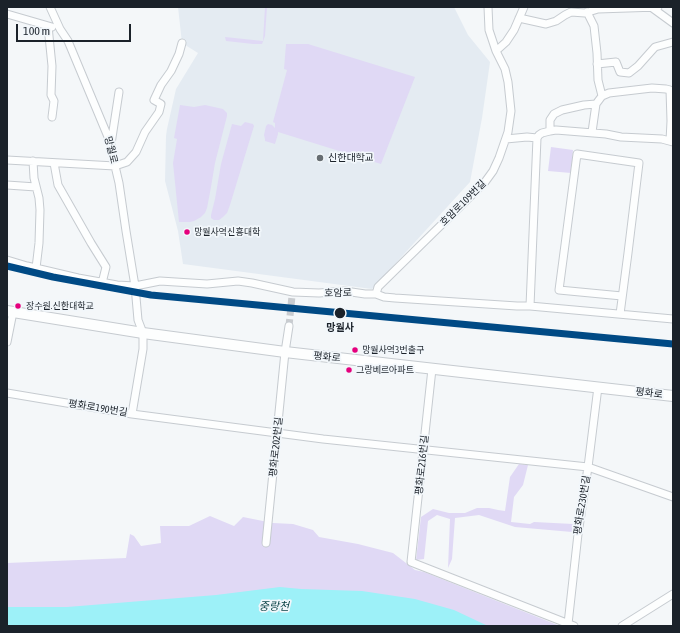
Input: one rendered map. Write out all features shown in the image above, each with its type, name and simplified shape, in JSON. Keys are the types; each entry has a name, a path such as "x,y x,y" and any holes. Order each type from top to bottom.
{"main road":[{"name":"평화로","path":"10,311 143,334 285,352 673,396"}],"street":[{"name":"망월로","path":"50,7 60,29 68,41 111,144 119,183 135,286 138,320 143,334"},
{"name":"호암로109번길","path":"376,294 378,287 485,182 493,171 499,158 508,132 511,112 510,94 505,69 496,51 489,30 488,7"},
{"path":"496,51 506,42 514,30 524,7"},
{"path":"519,18 546,24 556,21 573,10 587,12 598,9 658,7"},
{"path":"651,8 673,23"},
{"path":"587,12 594,26 598,80 602,96"},
{"path":"7,14 60,29"},
{"path":"48,26 52,66 51,95 54,100 52,117"},
{"path":"7,160 115,166 128,162 136,152 145,132 158,112 161,104 154,100 179,54 182,42"},
{"path":"597,64 616,62 620,72 629,73 638,66 655,47 673,42"},
{"path":"530,306 537,138 540,134 550,130 592,132 621,137 662,138 672,142 670,90 652,88 609,93 602,96 596,104 592,132"},
{"path":"111,144 119,92"},
{"path":"550,130 550,120 554,114 562,110 596,104"},
{"path":"506,139 527,137 537,138"},
{"path":"620,314 639,163 577,154 559,290 622,296"},
{"path":"33,161 34,178 39,198 40,220 36,268"},
{"path":"54,163 58,185 106,267 102,283"},
{"path":"7,185 36,187"},
{"name":"호암로","path":"7,260 117,286 135,286 160,281 201,284 238,281 252,283 293,294 345,291 376,294 384,297 395,298 530,306 673,319"},
{"path":"7,342 10,311"},
{"name":"평화로202번길","path":"266,543 285,352 289,326"},
{"name":"평화로190번길","path":"7,393 132,414 143,349 143,334"},
{"name":"평화로216번길","path":"432,369 411,562 571,625"},
{"name":"평화로230번길","path":"571,625 578,534 598,387"},
{"path":"132,414 324,439 588,467 673,497"},
{"path":"622,626 673,594"}],"shaded area":[{"name":"신한대학교","path":"178,7 454,7 468,35 490,62 482,118 470,182 372,289 183,264 178,231 165,181 166,136 176,89 198,53 182,43"},
{"path":"265,7 267,7 265,36 262,44 226,41 225,37 263,41"},
{"path":"286,44 308,44 415,77 381,164 278,132 275,144 265,141 264,135 266,126 268,124 275,128 275,123 273,122 287,70 284,69"},
{"path":"180,105 194,107 205,105 223,109 227,113 215,163 207,208 201,217 190,222 179,222 173,163 177,139 174,138"},
{"path":"245,122 253,124 254,126 230,205 227,213 223,217 219,220 214,220 211,218 211,215 221,164 232,124 241,126"},
{"path":"551,147 573,150 571,173 548,171"},
{"path":"519,464 528,465 523,485 514,497 511,522 530,524 534,522 573,524 572,532 515,527 479,515 455,518 452,559 448,568 450,519 437,515 428,521 424,559 416,560 421,517 433,509 449,513 465,513 477,508 489,508 505,511 510,477"},
{"path":"210,516 234,526 243,517 273,523 293,524 313,530 319,537 358,544 393,553 415,570 424,572 560,626 7,626 7,563 126,558 130,534 134,536 141,546 161,543 160,526 189,526"}],"water":[{"name":"중랑천","path":"280,587 362,591 415,599 454,610 488,626 7,626 7,607 67,607 216,595"}],"tunnel":[{"path":"289,326 292,296"}],"transit line":[{"path":"7,266 53,277 151,295 673,344"}],"place":[{"name":"신한대학교","path":"320,158"},
{"name":"망월사역신흥대학","path":"187,232"},
{"name":"장수원.신한대학교","path":"18,306"},
{"name":"망월사","path":"340,313"},
{"name":"망월사역3번출구","path":"355,350"},
{"name":"그랑베르아파트","path":"349,370"}]}
